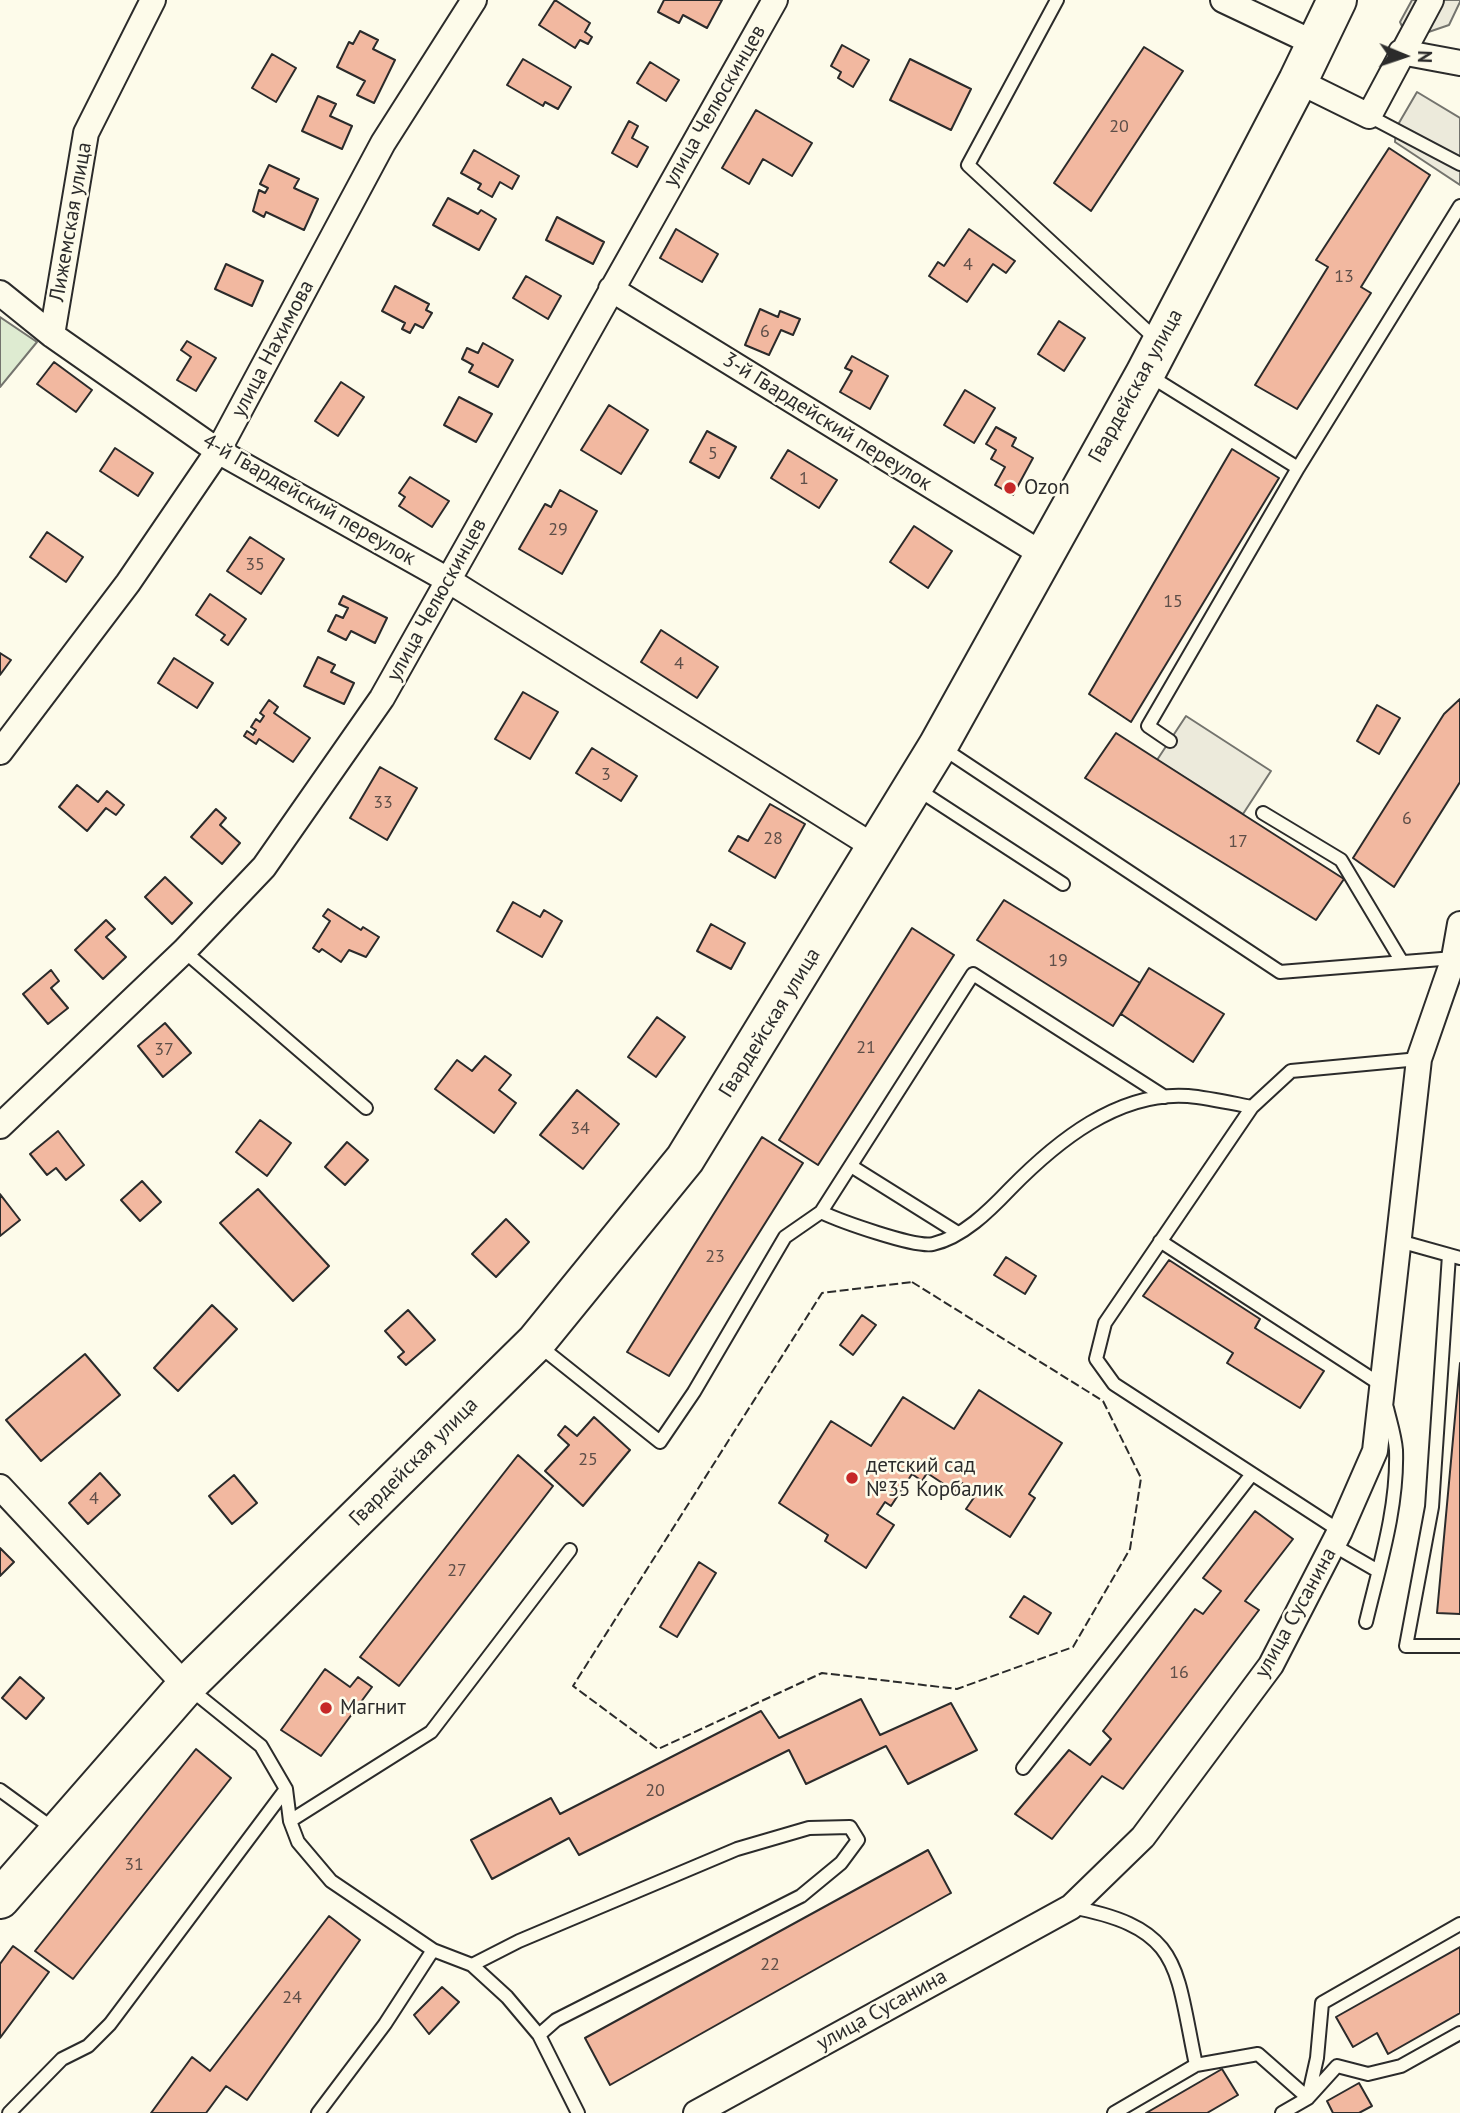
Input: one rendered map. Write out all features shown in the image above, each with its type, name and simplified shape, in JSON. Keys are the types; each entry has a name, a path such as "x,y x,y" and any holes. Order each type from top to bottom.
{"main road":[{"name":"Гвардейская улица","path":"0,1899 186,1686 536,1342 685,1159 938,746 1042,554 1153,359 1298,81 1337,0"}],"street":[{"name":"Лижемская улица","path":"52,335 86,133 153,0"},
{"name":"улица Нахимова","path":"0,752 128,583 218,451 383,144 474,0"},
{"name":"улица Челюскинцев","path":"0,1126 184,951 264,867 382,698 775,0"},
{"path":"1223,0 1316,44"},
{"path":"1298,81 1369,116 1431,0"},
{"path":"1401,52 1460,64"},
{"name":"3-й Гвардейский переулок","path":"611,289 1042,554"},
{"name":"4-й Гвардейский переулок","path":"0,293 52,335 218,451 448,580 876,848"},
{"name":"улица Сусанина","path":"696,2113 1071,1907 1143,1837 1271,1665 1336,1538 1375,1451 1419,1059 1454,958 1460,924"},
{"path":"0,1487 186,1686"}],"lane":[{"path":"1057,0 968,164 1153,359 1298,468"},
{"path":"1369,116 1460,164"},
{"path":"1170,741 1147,726 1298,468 1460,206"},
{"path":"938,746 1280,972 1454,958"},
{"path":"913,787 1063,884"},
{"path":"1263,813 1341,860 1402,962"},
{"path":"184,951 366,1108"},
{"path":"536,1342 660,1443 694,1392 785,1237 821,1212 973,974 1165,1097"},
{"path":"1378,1571 1252,1474 1114,1384 1096,1359 1105,1323 1252,1107 1291,1071 1419,1059"},
{"path":"821,1212 844,1223 930,1245 958,1233 990,1210 1046,1153 1127,1105 1165,1097 1187,1096 1252,1107"},
{"path":"850,1166 958,1233"},
{"path":"1160,1241 1382,1385 1396,1450 1388,1530 1366,1622"},
{"path":"1399,1241 1455,1256 1432,1507 1406,1646 1460,1646"},
{"path":"1023,1768 1252,1474"},
{"path":"290,1821 431,1732 570,1550"},
{"path":"186,1686 261,1746 286,1789 290,1821 298,1842 331,1881 433,1950 472,1965 507,1997 539,2035 578,2113"},
{"path":"9,2113 62,2059 89,2046 110,2024 286,1789"},
{"path":"0,1790 58,1833"},
{"path":"472,1965 519,1941 737,1849 809,1828 850,1828 858,1840 841,1863 801,1896 556,2020 539,2035"},
{"path":"1071,1907 1112,1915 1130,1924 1167,1951 1178,1983 1196,2065"},
{"path":"1308,2098 1317,2058 1322,2003 1460,1924"},
{"path":"318,2113 385,2024 433,1950"},
{"path":"1282,2113 1308,2098 1337,2066 1368,2074 1401,2066 1460,2033"},
{"path":"1114,2113 1196,2065 1258,2054 1308,2098"}],"green space":[{"path":"0,317 37,342 0,387"}],"shaded area":[{"path":"1412,0 1460,2 1449,25 1408,39 1400,22"},
{"path":"1417,92 1460,118 1460,185 1395,142 1396,128"},
{"path":"1186,716 1271,771 1243,814 1157,760"}],"building":[{"path":"555,0 590,23 585,32 592,37 588,44 580,40 575,48 539,25"},
{"path":"664,0 722,0 707,28 683,15 679,23 658,12"},
{"path":"360,31 378,40 373,49 395,60 374,103 357,95 365,81 337,67 349,42 353,44"},
{"path":"842,45 869,60 853,87 838,78 841,72 831,66"},
{"path":"1144,47 1183,71 1091,211 1054,183"},
{"path":"272,54 296,68 276,102 252,88"},
{"path":"523,59 571,87 558,109 545,102 543,106 507,85"},
{"path":"910,59 971,89 951,130 890,100"},
{"path":"650,62 679,80 666,101 637,83"},
{"path":"318,96 336,104 330,116 352,126 342,149 302,131"},
{"path":"756,110 812,143 792,176 763,159 749,184 722,168"},
{"path":"629,121 638,126 632,138 648,147 637,167 612,153"},
{"path":"1389,148 1430,175 1361,287 1371,293 1297,409 1255,385 1328,267 1316,260"},
{"path":"474,150 519,176 512,189 500,182 492,197 478,189 481,184 461,173"},
{"path":"269,165 299,179 294,188 318,199 304,230 266,212 264,217 253,211 259,190 265,193 268,188 260,184"},
{"path":"448,198 478,214 481,210 496,219 479,250 433,225"},
{"path":"557,217 604,242 593,264 546,240"},
{"path":"676,229 718,254 702,282 660,258"},
{"path":"969,229 1015,261 1006,273 993,264 967,302 929,276 938,262 944,266"},
{"path":"226,264 263,281 252,306 215,289"},
{"path":"526,276 561,296 548,319 513,298"},
{"path":"395,286 429,304 426,310 432,313 423,328 415,324 410,333 402,329 405,323 382,311"},
{"path":"760,309 778,317 780,311 800,319 793,335 781,330 769,355 745,345"},
{"path":"1059,321 1085,338 1064,371 1038,354"},
{"path":"187,341 216,358 196,391 177,380 191,357 181,350"},
{"path":"483,343 513,360 498,387 469,372 473,365 462,359 467,348 478,353"},
{"path":"852,356 888,376 870,409 840,392 852,371 845,368"},
{"path":"54,362 92,390 76,412 37,384"},
{"path":"341,382 364,397 338,436 315,421"},
{"path":"965,390 995,408 974,443 944,425"},
{"path":"459,397 492,414 476,442 444,425"},
{"path":"609,405 648,430 621,474 581,450"},
{"path":"996,427 1016,438 1012,446 1033,458 1013,495 995,485 1005,467 991,459 996,450 986,444"},
{"path":"707,431 736,447 719,478 690,462"},
{"path":"115,448 153,473 138,496 100,471"},
{"path":"1232,449 1279,478 1131,722 1089,694"},
{"path":"788,450 837,480 819,508 771,478"},
{"path":"410,477 449,501 432,527 399,506 405,497 399,493"},
{"path":"560,490 597,511 562,574 519,549 545,504 551,507"},
{"path":"914,526 952,551 928,588 890,562"},
{"path":"47,532 83,557 66,582 30,557"},
{"path":"250,537 284,559 261,594 227,571"},
{"path":"210,594 246,619 228,645 221,640 225,635 196,615"},
{"path":"343,596 387,618 375,643 351,631 346,640 328,631 336,615 343,618 348,608 339,604"},
{"path":"661,630 718,667 697,698 641,662"},
{"path":"0,653 11,660 0,675"},
{"path":"318,657 335,665 331,672 354,683 344,704 304,686"},
{"path":"174,658 213,683 197,708 158,683"},
{"path":"523,692 558,712 530,759 495,739"},
{"path":"1460,699 1460,782 1394,887 1353,858 1444,714"},
{"path":"269,700 278,707 274,713 310,738 293,762 259,739 256,744 244,736 247,731 253,735 256,730 251,727 256,719 260,722 264,716 260,713"},
{"path":"1377,705 1400,718 1379,754 1357,741"},
{"path":"1116,733 1344,879 1316,920 1085,778"},
{"path":"592,748 637,776 621,801 576,773"},
{"path":"380,767 417,788 387,840 350,818"},
{"path":"77,785 98,802 107,791 124,805 116,815 106,808 87,831 59,807"},
{"path":"770,804 805,824 775,878 729,851 738,836 748,841"},
{"path":"216,809 226,818 220,825 240,843 222,864 191,837"},
{"path":"165,877 192,903 172,924 145,897"},
{"path":"1004,900 1140,983 1113,1026 977,940"},
{"path":"513,902 540,917 544,910 562,921 542,957 497,931"},
{"path":"328,909 361,930 363,927 379,937 366,957 349,950 341,962 322,949 319,952 313,948 330,921 323,916"},
{"path":"106,920 115,929 106,937 126,957 103,979 75,950"},
{"path":"711,924 745,943 731,969 697,951"},
{"path":"912,928 954,955 818,1165 779,1140"},
{"path":"1149,968 1224,1014 1193,1062 1121,1014"},
{"path":"51,970 59,981 51,988 68,1008 48,1024 23,994"},
{"path":"657,1017 685,1037 656,1077 628,1057"},
{"path":"165,1023 191,1053 163,1077 138,1046"},
{"path":"485,1056 511,1075 499,1090 516,1103 494,1133 435,1089 457,1060 472,1071"},
{"path":"577,1090 619,1124 583,1169 540,1135"},
{"path":"260,1120 291,1143 267,1176 236,1152"},
{"path":"58,1131 84,1165 66,1180 56,1168 47,1175 30,1154"},
{"path":"762,1137 803,1163 669,1376 627,1352"},
{"path":"347,1142 368,1160 345,1185 325,1167"},
{"path":"142,1181 161,1202 140,1221 121,1200"},
{"path":"258,1189 329,1266 293,1301 220,1223"},
{"path":"0,1194 20,1220 0,1236"},
{"path":"506,1219 529,1242 496,1277 472,1254"},
{"path":"1006,1257 1036,1276 1025,1294 994,1275"},
{"path":"1169,1260 1260,1319 1255,1328 1324,1371 1300,1408 1227,1363 1233,1353 1143,1296"},
{"path":"212,1305 237,1329 178,1391 154,1368"},
{"path":"408,1310 435,1340 406,1365 398,1357 404,1352 385,1331"},
{"path":"862,1315 876,1325 853,1355 840,1345"},
{"path":"85,1354 120,1395 41,1461 6,1420"},
{"path":"1460,1363 1460,1614 1437,1613"},
{"name":"детский сад №35 Корбалик","path":"979,1390 1062,1443 1029,1494 1035,1498 1010,1537 966,1509 977,1493 962,1483 956,1492 927,1473 922,1481 912,1474 891,1506 885,1502 877,1514 894,1525 866,1568 825,1541 828,1535 779,1503 831,1421 871,1446 903,1397 954,1429"},
{"path":"594,1417 630,1450 583,1506 545,1471 569,1445 558,1435 565,1426 577,1436"},
{"path":"518,1455 553,1486 399,1686 360,1657"},
{"path":"100,1473 120,1495 88,1524 69,1503"},
{"path":"234,1475 257,1503 232,1524 209,1496"},
{"path":"1255,1511 1293,1539 1245,1601 1259,1610 1123,1789 1102,1776 1052,1839 1015,1814 1069,1750 1090,1765 1111,1739 1103,1731 1195,1609 1203,1614 1221,1591 1203,1578"},
{"path":"0,1548 14,1562 0,1576"},
{"path":"699,1562 716,1573 677,1637 660,1627"},
{"path":"1024,1596 1051,1613 1038,1634 1010,1617"},
{"name":"Магнит","path":"325,1669 350,1687 358,1677 372,1687 321,1756 281,1730"},
{"path":"20,1677 44,1698 26,1719 2,1698"},
{"path":"861,1699 880,1735 951,1703 977,1750 908,1784 886,1746 806,1784 789,1750 579,1855 569,1838 492,1879 471,1840 551,1798 560,1814 761,1711 779,1738"},
{"path":"196,1749 231,1778 73,1979 35,1951"},
{"path":"928,1850 951,1893 610,2085 585,2038"},
{"path":"329,1916 360,1940 247,2100 226,2086 206,2113 151,2113 192,2057 210,2071"},
{"path":"13,1946 49,1972 0,2038 0,1964"},
{"path":"1460,1947 1460,2013 1388,2054 1377,2033 1353,2047 1336,2017"},
{"path":"442,1987 459,2002 429,2034 414,2015"},
{"path":"1222,2069 1238,2095 1207,2113 1146,2113"},
{"path":"1359,2083 1372,2106 1359,2113 1333,2113 1327,2101"}],"fence":[{"path":"912,1282 1103,1401 1141,1478 1130,1549 1073,1647 957,1689 822,1673 658,1749 573,1686 822,1293 912,1282"}],"place":[{"name":"Ozon","path":"1010,488"},
{"name":"детский сад №35 Корбалик","path":"852,1478"},
{"name":"Магнит","path":"326,1708"}]}
